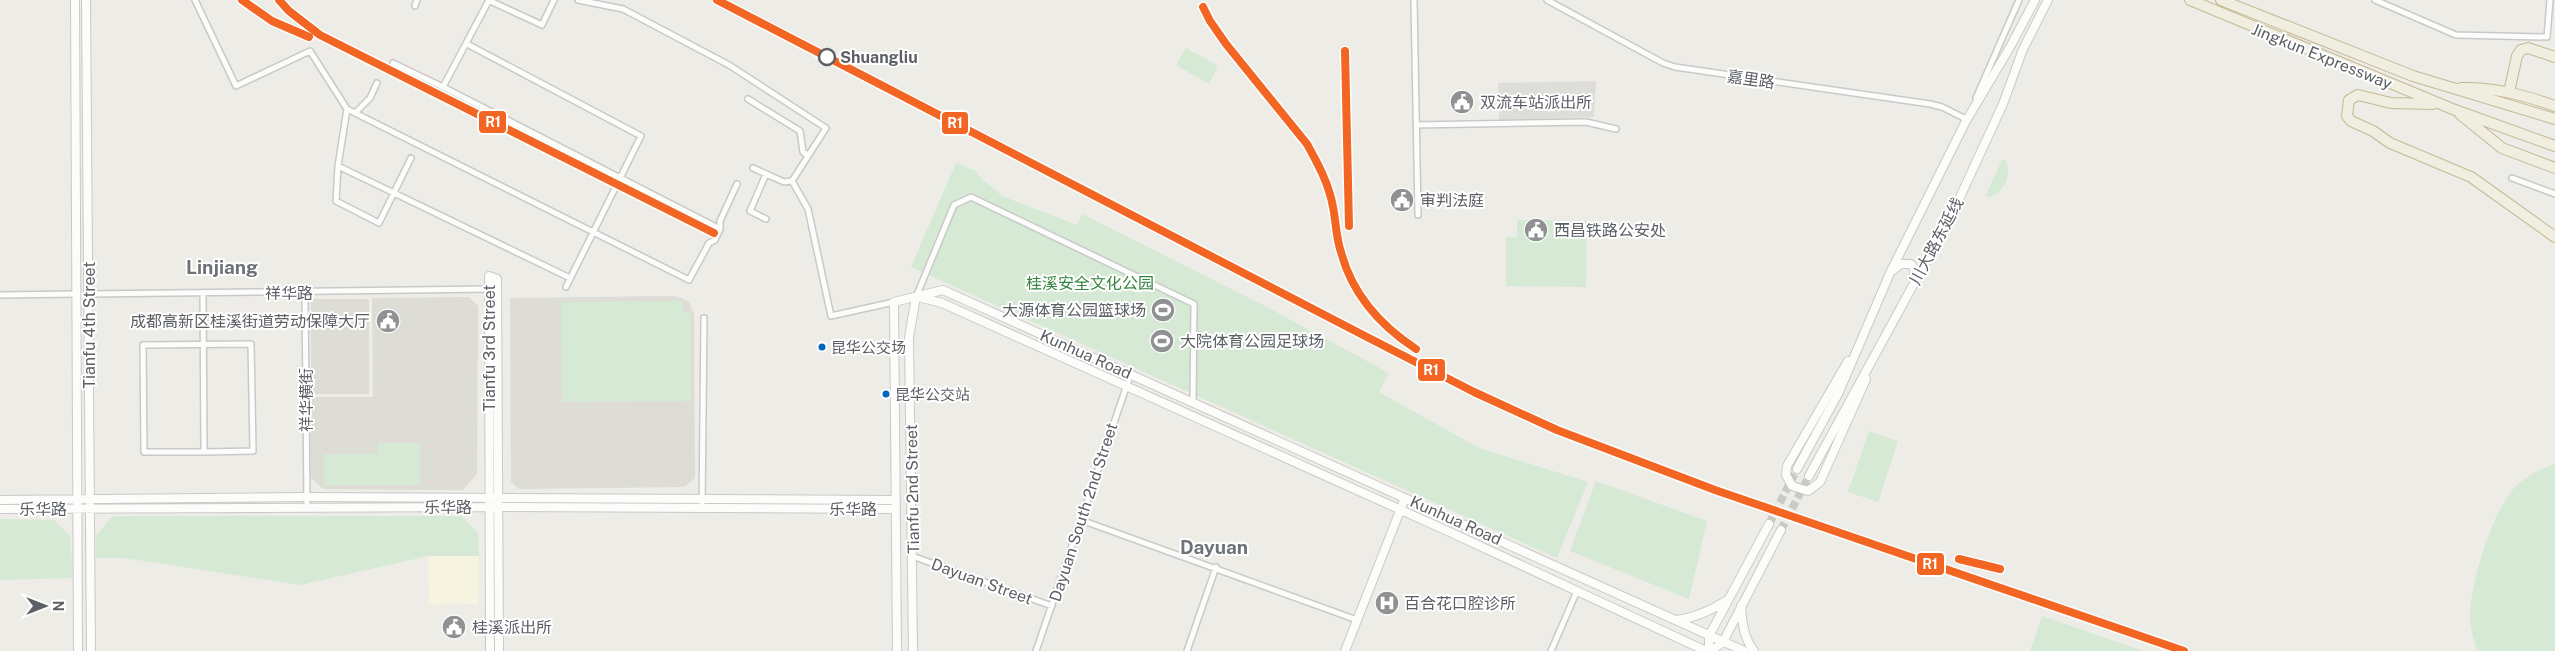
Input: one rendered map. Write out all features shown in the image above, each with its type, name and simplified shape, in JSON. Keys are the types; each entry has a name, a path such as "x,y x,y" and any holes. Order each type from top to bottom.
{"highway":[{"name":"Jingkun Expressway","path":"2190,0 2439,104 2555,146"},
{"name":"Jingkun Expressway","path":"2222,0 2362,58 2450,89 2555,119"},
{"path":"2508,92 2517,56 2521,50 2528,48 2555,57"},
{"path":"2450,89 2487,88 2508,92 2555,106"},
{"path":"2439,104 2391,103 2358,95 2348,100 2347,116 2351,121 2373,131 2390,143 2471,176 2555,237"},
{"path":"2455,110 2502,148 2555,168"}],"main road":[{"name":"Tianfu 4th Street","path":"74,0 78,651"},
{"name":"Tianfu 4th Street","path":"86,0 91,651"},
{"name":"川大路东延线","path":"1797,469 1839,392 1890,273 1966,121 2009,49 2035,0"},
{"name":"川大路东延线","path":"1809,476 1954,210 2004,104 2023,49 2048,0"},
{"path":"1890,273 1901,264 1911,264 1916,273 1914,283"},
{"name":"Tianfu 3rd Street","path":"490,651 494,507 498,497 497,279 489,276 489,498 494,507 499,651"},
{"name":"Kunhua Road","path":"916,297 943,290 1131,373 1744,651"},
{"path":"894,302 916,297"},
{"name":"Tianfu 2nd Street","path":"913,651 909,337 916,297"},
{"name":"Kunhua Road","path":"916,297 942,303 1125,384 1709,651"},
{"name":"Tianfu 2nd Street","path":"894,302 897,651"},
{"path":"1862,338 1787,466 1788,481 1797,489 1808,490 1820,482 1880,346"},
{"name":"乐华路","path":"0,500 307,497 895,500"},
{"path":"1345,651 1405,498"},
{"name":"乐华路","path":"0,509 494,507 895,509"},
{"path":"1709,651 1709,636 1769,524"},
{"path":"1709,651 1723,642 1781,530"},
{"path":"1674,620 1689,619 1712,610 1728,600"},
{"path":"1741,606 1743,626 1749,645 1754,651"}],"street":[{"path":"195,0 236,86 310,51 347,109 689,280 709,243 715,240 720,229 720,221 737,184"},
{"path":"415,6 417,0"},
{"path":"443,87 489,0 542,25 554,0"},
{"path":"578,0 623,9 729,65 826,128 792,181"},
{"path":"1414,0 1418,215"},
{"name":"嘉里路","path":"1547,0 1663,63 1675,67 1930,104 1942,107 1966,121"},
{"path":"1966,121 2019,0"},
{"path":"2375,0 2456,35 2547,37 2550,0"},
{"path":"467,44 641,136 619,178 595,232 566,287"},
{"path":"392,63 443,87 720,229"},
{"path":"355,113 370,98 378,82"},
{"path":"748,99 800,131 802,152 808,155"},
{"path":"347,109 338,166 336,201 379,223 411,158"},
{"path":"1416,125 1586,122 1616,129"},
{"path":"338,166 570,278"},
{"path":"754,168 784,182 792,181"},
{"path":"766,174 750,211 766,219"},
{"path":"2512,178 2555,194"},
{"path":"792,181 808,209 831,316 894,302"},
{"path":"916,297 954,205 971,197 1194,304 1192,402"},
{"name":"祥华路","path":"88,294 305,293 489,289"},
{"path":"203,293 204,452"},
{"name":"祥华横街","path":"305,293 307,507"},
{"path":"0,294 76,294"},
{"path":"702,508 704,318"},
{"path":"251,344 253,451 204,452 144,452 143,345 251,344"},
{"name":"Dayuan South 2nd Street","path":"1036,651 1125,384 1131,373"},
{"path":"1081,520 1216,567 1357,620"},
{"name":"Dayuan Street","path":"912,556 1052,606"},
{"path":"1187,651 1216,567"},
{"path":"1551,651 1577,590"}],"shaded area":[{"path":"1596,81 1594,117 1499,120 1498,83"},
{"path":"673,296 689,302 694,314 695,478 684,487 519,489 511,482 510,298"},
{"path":"469,297 478,306 477,474 463,490 323,489 311,478 310,397 373,397 372,298"},
{"path":"311,299 369,299 369,394 311,394"},
{"path":"428,556 479,556 478,604 429,605"}],"green space":[{"path":"1186,48 1218,66 1209,84 1176,65"},
{"path":"2002,160 2006,160 2008,166 2005,183 1998,192 1987,197 1986,195"},
{"name":"桂溪安全文化公园","path":"956,163 976,171 981,178 1002,196 1077,225 1082,214 1263,305 1389,373 1379,392 1479,448 1588,482 1557,558 911,267"},
{"path":"1517,220 1587,221 1586,287 1506,286 1506,237 1517,237"},
{"path":"683,301 683,313 691,313 691,401 562,402 561,302"},
{"path":"1869,431 1898,441 1878,502 1848,492"},
{"path":"378,443 420,443 420,485 324,485 324,454 378,454"},
{"path":"2555,464 2555,651 2477,651 2472,634 2471,603 2478,568 2498,513 2506,498 2515,487 2534,473"},
{"path":"1596,481 1707,521 1689,599 1570,551"},
{"path":"113,516 461,516 478,533 479,556 428,556 300,585 125,558 96,558 96,536"},
{"path":"0,519 54,520 70,536 73,578 0,580"},
{"path":"2042,616 2143,651 2030,651"}],"tunnel":[{"path":"1769,524 1797,469"},
{"path":"1781,530 1809,476"}],"transit line":[{"name":"R1","path":"242,0 272,21 309,37"},
{"name":"R1","path":"279,0 289,11 320,35 714,233"},
{"name":"R1","path":"717,0 1474,392 1557,430 1715,490 2184,651"},
{"name":"R1","path":"1203,7 1226,44 1307,144 1329,190 1338,241 1352,282 1360,295 1391,330 1416,349"},
{"name":"R1","path":"1345,51 1349,226"},
{"name":"R1","path":"1959,559 2000,569"}],"place":[{"name":"Shuangliu","path":"827,57"},
{"name":"双流车站派出所","path":"1462,102"},
{"name":"审判法庭","path":"1402,200"},
{"name":"西昌铁路公安处","path":"1536,230"},
{"name":"大源体育公园篮球场","path":"1163,310"},
{"name":"成都高新区桂溪街道劳动保障大厅","path":"388,321"},
{"name":"大院体育公园足球场","path":"1162,341"},
{"name":"昆华公交场","path":"822,347"},
{"name":"昆华公交站","path":"886,394"},
{"name":"百合花口腔诊所","path":"1387,603"},
{"name":"桂溪派出所","path":"454,627"}],"district":[{"name":"Linjiang","path":"222,267"},
{"name":"Dayuan","path":"1214,547"}]}
